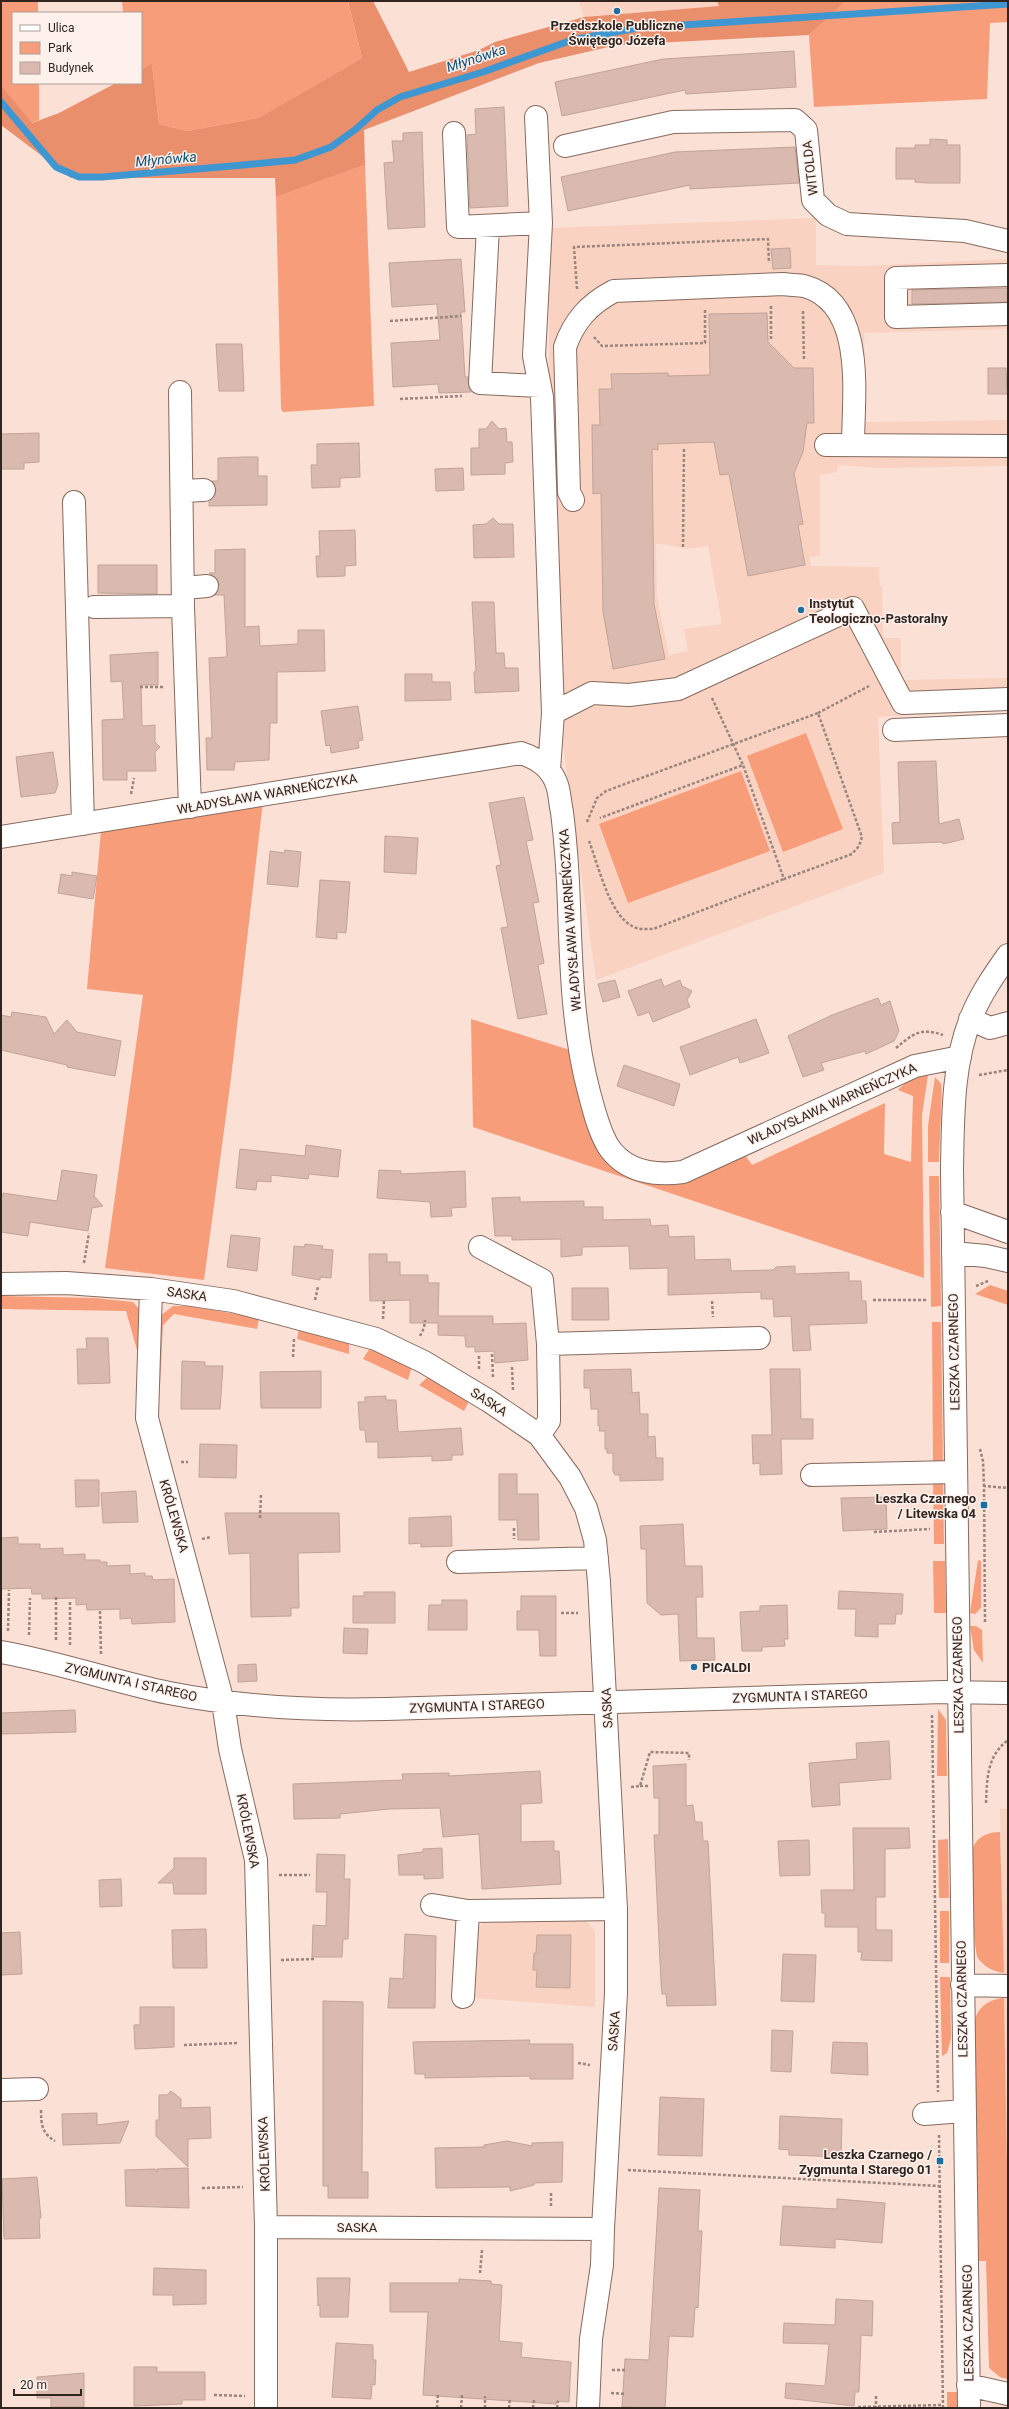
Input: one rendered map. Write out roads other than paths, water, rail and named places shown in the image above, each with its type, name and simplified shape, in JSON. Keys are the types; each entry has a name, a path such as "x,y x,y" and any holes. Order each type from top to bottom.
{"street":[{"path":"536,117 541,223 534,356 540,386 553,713 549,770"},
{"name":"WITOLDA","path":"565,146 673,122 795,120 806,130 812,200 828,215 847,224 965,231 1008,241"},
{"path":"454,133 458,227 541,223"},
{"path":"488,226 480,383 540,386"},
{"path":"1008,275 896,278 896,317 1008,314"},
{"path":"573,500 568,492 565,347 571,330 579,318 598,300 614,291 770,284 805,286 824,296 837,310 847,325 852,346 853,445"},
{"path":"180,392 183,597 190,807"},
{"path":"826,445 1008,446"},
{"path":"182,491 204,490"},
{"path":"74,502 83,824"},
{"path":"94,607 183,597 206,586"},
{"path":"553,713 592,693 629,695 678,689 853,608 903,703 1008,699"},
{"path":"894,730 1008,725"},
{"name":"WŁADYSŁAWA WARNEŃCZYKA","path":"1,837 499,755 521,753 538,759 549,770 557,785 568,853 571,949 582,1066 599,1128 609,1146 629,1165 645,1172 663,1175 683,1172 915,1066 960,1057"},
{"name":"LESZKA CZARNEGO","path":"969,2408 952,1212 953,1124 960,1057 970,1019 981,996 1008,955"},
{"path":"970,1019 990,1028 1008,1023"},
{"path":"952,1212 1008,1232"},
{"path":"480,1247 542,1280 548,1344 549,1421 539,1435"},
{"path":"953,1253 986,1256 1008,1261"},
{"name":"SASKA","path":"1,1284 66,1284 151,1289 233,1301 376,1339 449,1376 539,1435 570,1477 586,1508 595,1540 606,1702 616,1909 616,1993 603,2229 266,2227"},
{"name":"KRÓLEWSKA","path":"151,1289 148,1418 223,1702 230,1749 256,1860 266,2227 266,2402"},
{"path":"548,1344 759,1338"},
{"path":"812,1475 956,1472"},
{"path":"458,1562 597,1558"},
{"name":"ZYGMUNTA I STAREGO","path":"3,1652 63,1665 168,1693 264,1707 334,1710 958,1692 1008,1693"},
{"path":"432,1905 468,1911 616,1909"},
{"path":"464,1997 468,1911"},
{"path":"962,1985 1008,1986"},
{"path":"1,2090 39,2097"},
{"path":"931,2113 964,2111"},
{"path":"588,2408 591,2339 602,2265 603,2229"},
{"path":"968,2385 1008,2394"}],"waterway":[{"name":"Młynówka","path":"1,102 56,167 79,177 102,177 295,160 331,147 356,129 377,110 400,97 483,72 572,40 637,28 1008,4"}],"place":[{"name":"Przedszkole Publiczne Świętego Józefa","path":"617,11"},
{"name":"Instytut Teologiczno-Pastoralny","path":"801,610"},
{"name":"Leszka Czarnego / Litewska 04","path":"984,1505"},
{"name":"PICALDI","path":"694,1667"},
{"name":"Leszka Czarnego / Zygmunta I Starego 01","path":"940,2161"}]}
